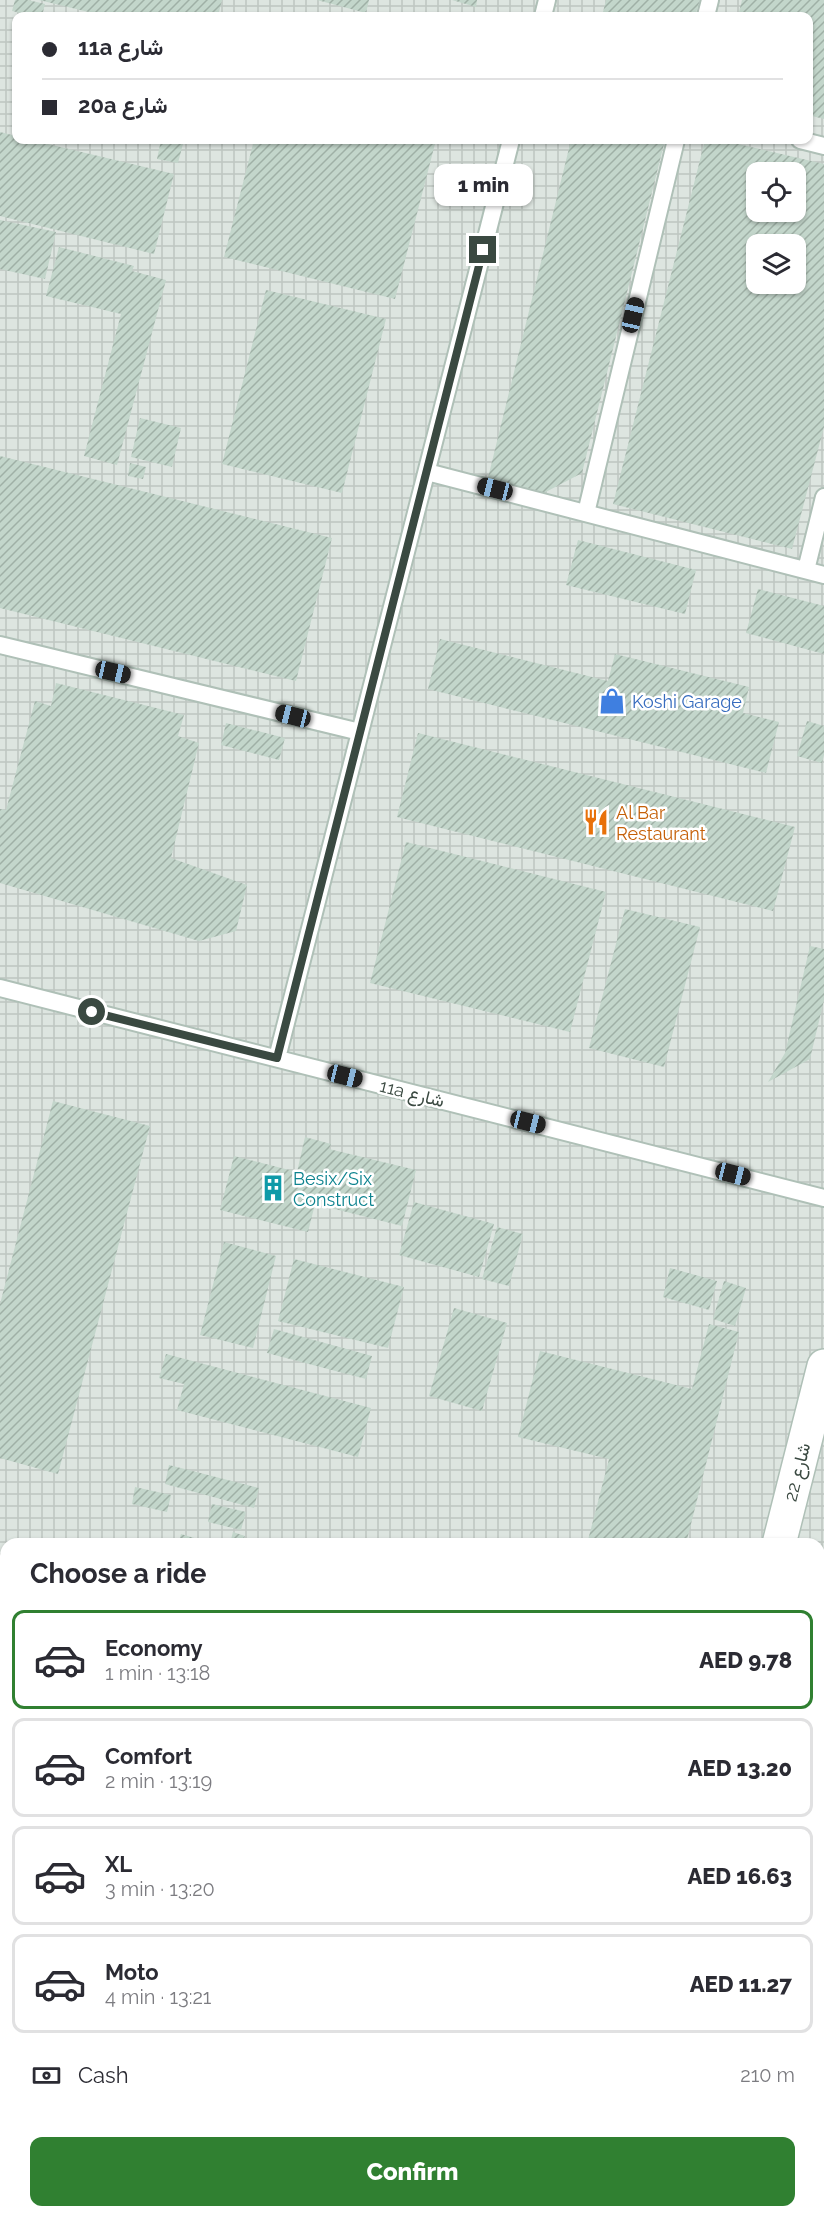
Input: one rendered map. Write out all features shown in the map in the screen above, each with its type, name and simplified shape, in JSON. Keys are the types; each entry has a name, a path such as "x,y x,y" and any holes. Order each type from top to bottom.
{"street":[{"name":"شارع 22","path":"781,1538 824,1366"}],"lane":[{"path":"277,1058 511,144"},
{"path":"586,513 675,144"},
{"path":"427,472 824,575"},
{"path":"806,570 824,497"},
{"path":"0,645 360,732"},
{"name":"11a شارع","path":"0,988 824,1198"}],"shaded area":[{"path":"0,0 824,0 824,1538 0,1538"}],"building":[{"path":"15,0 45,4 43,12 12,11"},
{"path":"39,0 222,0 219,12 88,12"},
{"path":"317,0 369,0 366,12"},
{"path":"452,0 477,0 476,7"},
{"path":"606,0 700,0 696,12 603,12"},
{"path":"742,0 824,0 824,119 813,116 813,12 739,12"},
{"path":"0,132 12,135 12,144 48,144 174,174 154,254 0,216"},
{"path":"160,144 183,144 178,163 157,159"},
{"path":"253,144 435,144 395,299 224,257"},
{"path":"570,144 664,144 582,473 540,495 487,482"},
{"path":"704,144 738,144 824,164 824,427 792,549 613,504"},
{"path":"0,220 56,232 45,279 0,269"},
{"path":"59,247 134,266 132,271 166,280 117,465 84,456 121,314 46,296"},
{"path":"266,290 386,319 342,493 222,464"},
{"path":"140,418 181,428 172,467 131,457"},
{"path":"0,456 332,538 296,681 0,608"},
{"path":"130,463 146,467 143,479 128,476"},
{"path":"578,540 696,570 685,614 566,585"},
{"path":"758,589 824,606 824,654 746,633"},
{"name":"Koshi Garage","path":"440,639 608,681 615,654 749,687 743,713 779,722 766,773 428,689"},
{"path":"56,683 184,715 178,736 199,743 171,858 247,885 236,931 199,941 0,883 0,809 6,810 35,701 51,706"},
{"path":"807,721 824,726 822,763 797,756"},
{"path":"226,723 285,738 279,760 221,745"},
{"name":"Al Bar Restaurant","path":"418,733 795,827 773,911 397,817"},
{"path":"406,842 606,892 570,1032 370,983"},
{"path":"625,909 700,927 664,1067 589,1048"},
{"path":"810,946 824,949 824,1000 810,1059 768,1082 785,1053"},
{"path":"53,1101 150,1126 58,1474 0,1458 0,1304"},
{"path":"305,1137 331,1144 329,1149 416,1170 402,1226 315,1204 308,1232 220,1210 234,1156 297,1172"},
{"path":"414,1202 494,1224 479,1277 399,1255"},
{"path":"497,1227 523,1234 509,1286 482,1279"},
{"path":"224,1242 276,1256 253,1348 200,1335"},
{"path":"294,1259 404,1287 388,1348 278,1321"},
{"path":"670,1268 717,1281 709,1310 663,1297"},
{"path":"724,1281 746,1288 735,1326 713,1319"},
{"path":"454,1308 507,1323 482,1411 429,1396"},
{"path":"709,1324 739,1332 688,1538 589,1538 609,1459 518,1437 540,1351 692,1389"},
{"path":"274,1329 372,1356 366,1379 267,1353"},
{"path":"166,1354 371,1408 358,1457 177,1410 184,1384 159,1378"},
{"path":"169,1465 259,1488 254,1508 165,1484"},
{"path":"135,1487 171,1495 167,1512 132,1504"},
{"path":"212,1504 246,1512 241,1530 208,1522"},
{"path":"233,1532 245,1536 244,1538 231,1538"},
{"path":"181,1534 194,1538 180,1538"}],"place":[{"name":"Koshi Garage","path":"612,701"},
{"name":"Al Bar Restaurant","path":"596,822"},
{"name":"Besix/Six Construct","path":"273,1188"}],"route":[{"path":"92,1012 277,1058 483,250"}]}
